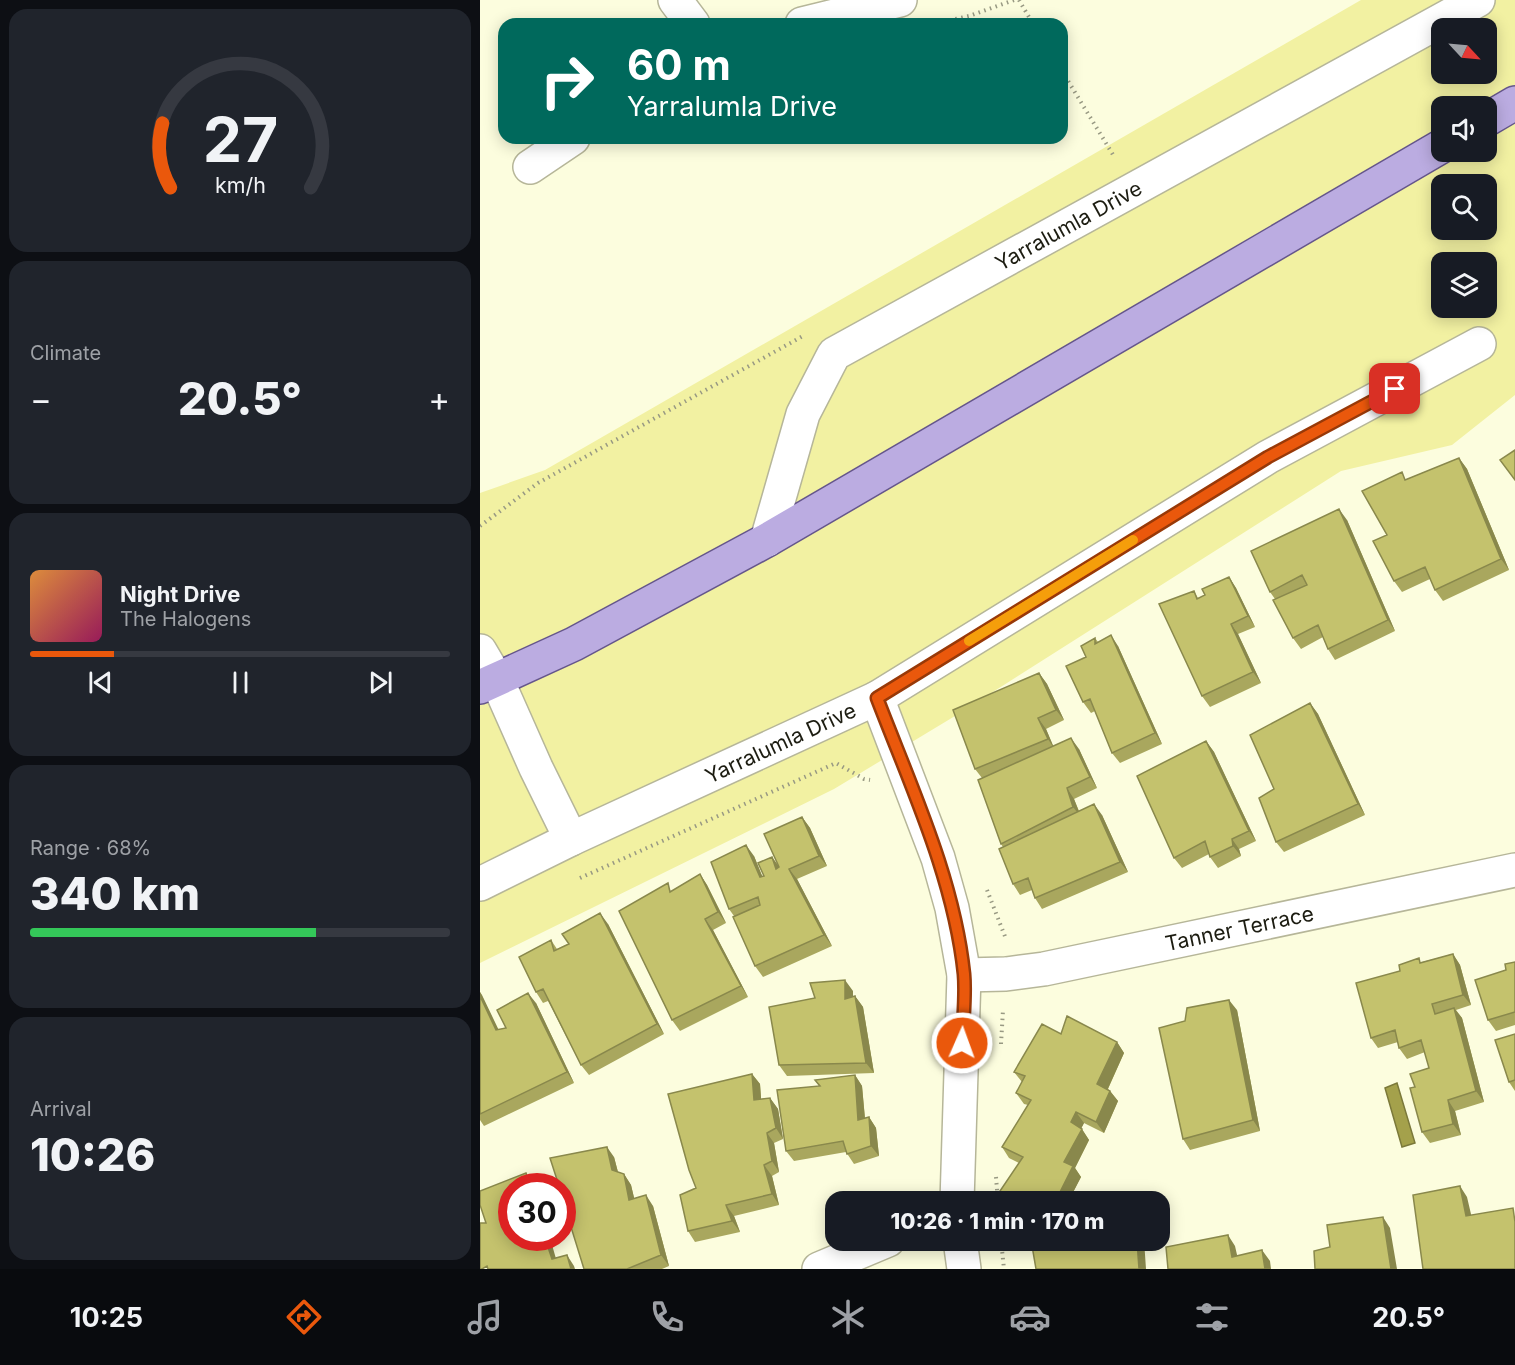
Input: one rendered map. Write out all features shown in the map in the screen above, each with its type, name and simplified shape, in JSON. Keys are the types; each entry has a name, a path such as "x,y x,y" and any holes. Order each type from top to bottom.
{"main road":[{"path":"1497,114 1515,103"},
{"path":"488,684 574,644 767,540 1431,152"}],"street":[{"path":"675,0 688,18"},
{"path":"826,18 900,0"},
{"name":"Yarralumla Drive","path":"767,540 803,414 834,354 1478,0"},
{"path":"530,167 564,144"},
{"name":"Yarralumla Drive","path":"480,884 571,839 877,698 1268,457 1479,344"},
{"path":"480,651 488,684 536,768 571,839"},
{"path":"877,698 938,858 952,908 964,975 957,1191"},
{"name":"Tanner Terrace","path":"964,975 1006,974 1044,969 1515,870"},
{"path":"819,1269 862,1251"},
{"path":"962,1251 964,1269"}],"path":[{"path":"960,18 1014,0"},
{"path":"1018,0 1029,18"},
{"path":"1068,82 1116,161"},
{"path":"574,881 836,763 864,779 880,782 904,770"},
{"path":"984,882 1008,946"},
{"path":"1002,1251 1004,1269"}],"shaded area":[{"path":"1361,0 1515,0 1515,395 1452,445 1341,471 955,716 834,789 480,963 480,493 545,470"},
{"path":"1397,1083 1415,1143 1402,1147 1385,1088"}],"building":[{"path":"1515,450 1515,480 1500,460"},
{"path":"1459,458 1501,559 1435,590 1425,567 1394,581 1373,541 1387,535 1362,491 1402,472 1405,480"},
{"path":"1339,509 1388,620 1328,649 1318,625 1293,638 1273,600 1307,585 1302,575 1270,592 1251,551"},
{"path":"1229,577 1248,616 1231,624 1253,672 1202,696 1159,604 1194,591 1197,599 1205,595 1202,589"},
{"path":"1111,635 1155,733 1112,753 1090,699 1083,702 1066,666 1086,657 1081,646 1095,638 1095,644"},
{"path":"1039,673 1056,710 1038,718 1048,739 975,769 953,710"},
{"path":"1310,703 1358,804 1276,842 1259,798 1274,789 1250,735"},
{"path":"1071,738 1090,777 1067,788 1073,807 1001,844 978,780"},
{"path":"1206,741 1249,831 1232,839 1233,846 1210,857 1205,841 1174,858 1137,776"},
{"path":"1094,804 1120,862 1035,898 1028,878 1013,884 999,849"},
{"path":"802,817 819,856 789,869 824,935 755,966 733,917 760,905 758,897 729,909 711,862 746,845 760,877 764,876 758,863 772,857 776,869 779,867 764,834"},
{"path":"700,874 718,912 705,919 741,986 672,1020 619,911 668,883 670,892"},
{"path":"600,913 657,1024 581,1065 543,989 536,992 519,957 551,940 554,951 569,944 562,934"},
{"path":"1453,954 1463,995 1432,1004 1435,1014 1454,1008 1476,1091 1448,1100 1453,1124 1422,1132 1410,1088 1415,1087 1410,1074 1429,1068 1421,1040 1399,1048 1395,1030 1371,1038 1356,983 1400,971 1399,965 1419,958 1420,963"},
{"path":"1515,962 1515,1012 1488,1020 1475,980 1506,970 1505,964"},
{"path":"845,980 845,999 855,996 866,1063 779,1065 769,1007 815,998 810,983"},
{"path":"528,993 567,1072 480,1114 480,996 496,1030 506,1028 497,1010"},
{"path":"1229,1000 1253,1120 1183,1139 1159,1028 1185,1021 1187,1008"},
{"path":"1067,1016 1117,1042 1097,1084 1110,1091 1096,1122 1076,1112 1071,1122 1082,1129 1064,1162 1073,1166 1060,1191 1000,1191 1023,1157 1002,1147 1031,1100 1016,1093 1025,1076 1014,1072 1042,1024 1061,1034"},
{"path":"1515,1034 1515,1080 1509,1082 1495,1040"},
{"path":"752,1074 754,1100 770,1098 776,1128 767,1133 772,1161 764,1165 772,1194 726,1205 732,1221 688,1231 680,1195 696,1188 668,1094"},
{"path":"855,1075 858,1120 869,1117 871,1146 847,1154 843,1141 786,1151 777,1090 820,1086 815,1080"},
{"path":"607,1147 612,1170 624,1174 629,1200 646,1195 661,1255 627,1269 584,1269 576,1243 576,1173 555,1173 550,1158"},
{"path":"498,1184 498,1251 549,1251 552,1259 567,1255 571,1269 488,1269 487,1266 480,1269 480,1223 486,1223 480,1205 480,1191"},
{"path":"1460,1186 1466,1216 1513,1208 1515,1269 1423,1269 1413,1195"},
{"path":"1383,1217 1391,1269 1315,1269 1314,1251 1330,1247 1327,1225"},
{"path":"1228,1235 1232,1257 1262,1250 1265,1269 1168,1269 1166,1251 1170,1251 1170,1246"},
{"path":"1033,1251 1138,1251 1139,1269 1036,1269"}],"slow traffic":[{"path":"969,641 1133,540"}],"route":[{"path":"962,1043 964,975 952,908 938,858 877,698 1268,457 1395,389"}]}
